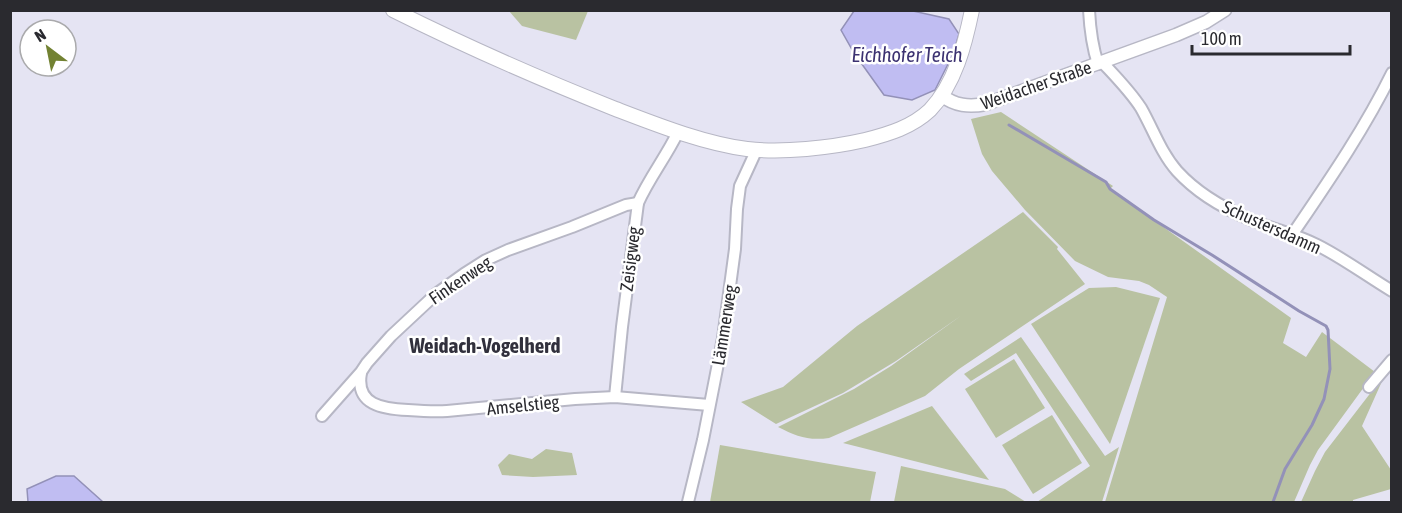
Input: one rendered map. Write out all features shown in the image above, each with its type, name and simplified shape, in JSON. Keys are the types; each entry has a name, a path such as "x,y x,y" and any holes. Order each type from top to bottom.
{"main road":[{"path":"393,10 508,65 678,132 725,145 792,150 851,143 904,128 917,120 941,95 956,67 972,10"}],"street":[{"path":"1089,10 1092,47 1101,63"},
{"name":"Weidacher Straße","path":"941,95 959,105 986,104 1176,35 1225,10"},
{"name":"Schustersdamm","path":"1101,63 1129,92 1141,109 1165,156 1177,171 1199,191 1225,208 1250,220 1317,245 1392,291"},
{"path":"1292,235 1343,160 1392,73"},
{"name":"Zeisigweg","path":"615,397 638,203 678,132"},
{"name":"Lämmerweg","path":"688,502 703,441 723,338 740,186 757,149"},
{"name":"Finkenweg","path":"322,416 413,314 464,274 508,250 626,205 638,203"},
{"path":"1370,387 1392,360"},
{"name":"Amselstieg","path":"361,372 359,382 365,396 372,403 392,409 447,411 615,397 709,405"}],"green space":[{"path":"509,11 588,11 576,40 522,26"},
{"path":"1001,112 1113,186 1110,189 1291,318 1283,343 1306,357 1322,332 1375,372 1318,450 1294,502 1105,502 1167,297 1139,281 1108,277 1075,261 1025,210 992,171 982,154 971,119"},
{"path":"1023,212 1058,247 1057,249 1085,284 959,369 925,396 829,438 802,437 778,427 854,389 891,366 962,315 896,361 843,393 776,424 741,402 783,387 857,326"},
{"path":"1116,287 1160,298 1110,444 1031,324 1089,288"},
{"path":"1021,337 1105,456 1119,447 1102,502 1037,502 1090,466 1016,353 971,381 964,374"},
{"path":"1014,359 1045,408 996,438 965,389"},
{"path":"1382,378 1362,426 1391,470 1391,489 1353,500 1353,502 1301,502 1325,452"},
{"path":"932,406 989,480 843,443"},
{"path":"1052,415 1082,463 1033,494 1002,445"},
{"path":"720,445 876,472 870,502 710,502"},
{"path":"546,449 572,453 577,475 533,477 502,475 498,465 509,454 532,459"},
{"path":"901,466 1005,489 1026,502 894,502"}],"water":[{"name":"Eichhofer Teich","path":"854,11 913,11 949,19 959,34 953,54 935,90 912,100 884,95 854,53 841,30"},
{"path":"56,476 74,476 103,502 28,502 27,489"}],"waterway":[{"path":"1009,125 1106,182 1110,189 1154,220 1326,326 1330,369 1324,399 1312,425 1285,469 1273,502"}],"district":[{"name":"Weidach-Vogelherd","path":"485,345"}]}
